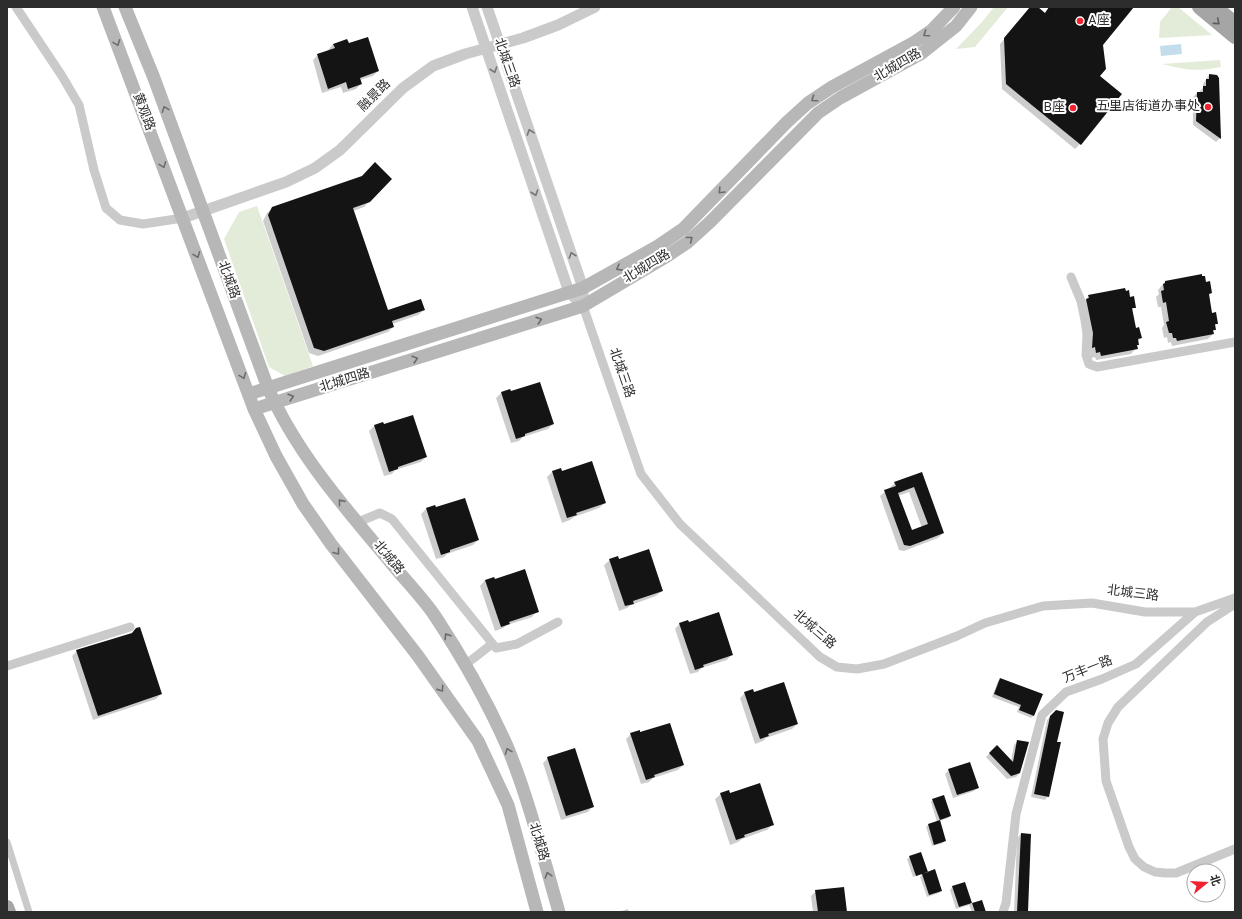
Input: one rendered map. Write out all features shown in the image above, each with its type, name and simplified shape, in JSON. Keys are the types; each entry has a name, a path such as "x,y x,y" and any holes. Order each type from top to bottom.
{"main road":[{"name":"黄观路","path":"103,7 183,218"},
{"name":"黄观路","path":"125,7 154,78 203,211"},
{"name":"北城四路","path":"249,394 583,288 658,246 683,229 787,122 808,103 832,86 913,43 932,30 954,7"},
{"name":"北城四路","path":"254,409 582,306 664,258 688,242 710,222 818,113 840,98 922,53 956,26 972,7"},
{"path":"1199,7 1235,37"},
{"path":"1216,7 1235,23"},
{"name":"北城路","path":"203,211 268,388 298,443 328,486 434,615 472,676 507,747 526,798 559,912"},
{"name":"北城路","path":"183,218 254,409 276,456 303,504 331,544 418,656 478,741 508,805 537,912"},
{"path":"7,907 9,912"}],"street":[{"path":"16,7 62,76 79,105 94,170 106,208 120,220 143,224 183,218"},
{"name":"北城三路","path":"472,7 569,292 582,306"},
{"name":"北城三路","path":"487,7 583,288 582,306 641,474 680,524 820,657 837,667 857,669 884,664 957,636 985,623 1043,606 1092,603 1145,612 1195,612"},
{"name":"融景路","path":"183,218 286,182 314,168 340,150 403,88 423,73 443,62 558,26 595,7"},
{"path":"1071,277 1081,301 1086,320 1086,355 1089,364 1097,367 1235,342"},
{"path":"358,522 380,513 392,519 496,648 517,644 558,622"},
{"name":"万丰一路","path":"1003,912 1006,903 1016,814 1042,716 1066,692 1102,679 1136,664 1195,612 1235,598"},
{"path":"1235,604 1207,622 1118,707 1108,723 1104,739 1106,781 1130,847 1136,858 1144,867 1155,872 1176,873 1235,849"},
{"path":"7,666 130,627"},
{"path":"465,665 492,644"},
{"path":"7,842 29,912"}],"green space":[{"path":"994,7 1008,7 975,47 956,49 982,22"},
{"path":"1172,7 1178,7 1212,35 1159,38 1160,22"},
{"path":"1220,60 1221,67 1197,70 1162,64"},
{"path":"257,206 313,366 285,376 269,367 224,239 239,212"}],"water":[{"path":"1181,44 1182,54 1161,56 1160,46"}],"building":[{"path":"1030,7 1038,7 1045,13 1049,7 1134,7 1103,45 1106,69 1100,76 1122,94 1081,145 1006,84 1004,38"},
{"path":"368,37 379,71 360,78 362,84 348,89 346,82 328,89 317,54 335,48 333,44 347,39 349,43"},
{"name":"五里店街道办事处","path":"1209,74 1217,75 1219,78 1221,139 1196,121 1197,92 1203,92 1203,86 1206,86 1206,79 1209,79"},
{"path":"375,162 392,179 370,202 353,208 388,310 421,299 425,310 392,321 394,327 324,351 314,348 268,215 272,207 362,176"},
{"path":"1202,274 1202,276 1205,276 1206,282 1210,281 1212,293 1209,294 1212,313 1216,312 1218,324 1215,324 1216,330 1213,330 1214,334 1177,341 1176,338 1173,338 1172,333 1169,333 1166,322 1169,321 1166,302 1163,303 1161,291 1164,290 1163,284 1165,281"},
{"path":"1125,288 1126,291 1129,290 1130,297 1134,296 1136,308 1132,308 1136,328 1139,327 1142,338 1138,339 1138,349 1101,356 1100,352 1096,353 1095,347 1092,348 1093,333 1086,299 1089,298 1088,295"},
{"path":"540,382 554,424 525,434 525,436 516,439 501,392 510,389 511,391"},
{"path":"413,415 427,457 398,467 398,469 389,472 374,425 383,422 384,424"},
{"path":"592,461 606,503 576,513 577,515 567,518 552,471 561,468 562,471"},
{"path":"922,472 944,533 910,546 904,545 884,490 896,486 894,482","holes":["914,487 928,524 912,530 898,493"]},
{"path":"465,498 479,540 450,550 450,552 441,555 426,508 435,505 436,507"},
{"path":"649,549 663,591 633,601 634,604 625,606 609,559 618,556 619,559"},
{"path":"525,569 539,612 509,622 510,624 501,627 485,580 494,577 495,579"},
{"path":"719,612 733,655 703,665 704,667 695,670 679,623 688,620 689,622"},
{"path":"140,627 162,694 98,716 76,650 132,633 136,628"},
{"path":"1000,678 1043,694 1034,716 1019,710 1021,705 994,694"},
{"path":"784,682 798,724 768,734 769,736 760,739 744,692 753,689 754,692"},
{"path":"1056,710 1064,712 1057,742 1061,742 1049,797 1034,794 1050,716"},
{"path":"670,723 684,765 654,775 655,777 646,780 630,733 640,730 640,732"},
{"path":"1017,740 1029,742 1020,773 1011,776 989,753 997,745 1013,762"},
{"path":"575,748 594,807 566,816 547,757"},
{"path":"970,762 979,788 957,795 948,769"},
{"path":"760,783 774,825 744,835 745,837 736,840 720,793 729,790 730,793"},
{"path":"944,795 951,816 940,820 932,799"},
{"path":"940,820 946,841 934,845 928,824"},
{"path":"1021,833 1031,834 1028,912 1017,912"},
{"path":"921,852 928,872 916,876 909,856"},
{"path":"935,869 942,891 929,895 922,874"},
{"path":"965,882 972,903 959,907 952,886"},
{"path":"844,887 847,912 818,912 815,890"},
{"path":"982,900 986,912 975,912 972,903"}],"place":[{"name":"A座","path":"1080,21"},
{"name":"五里店街道办事处","path":"1208,107"},
{"name":"B座","path":"1073,108"}]}
